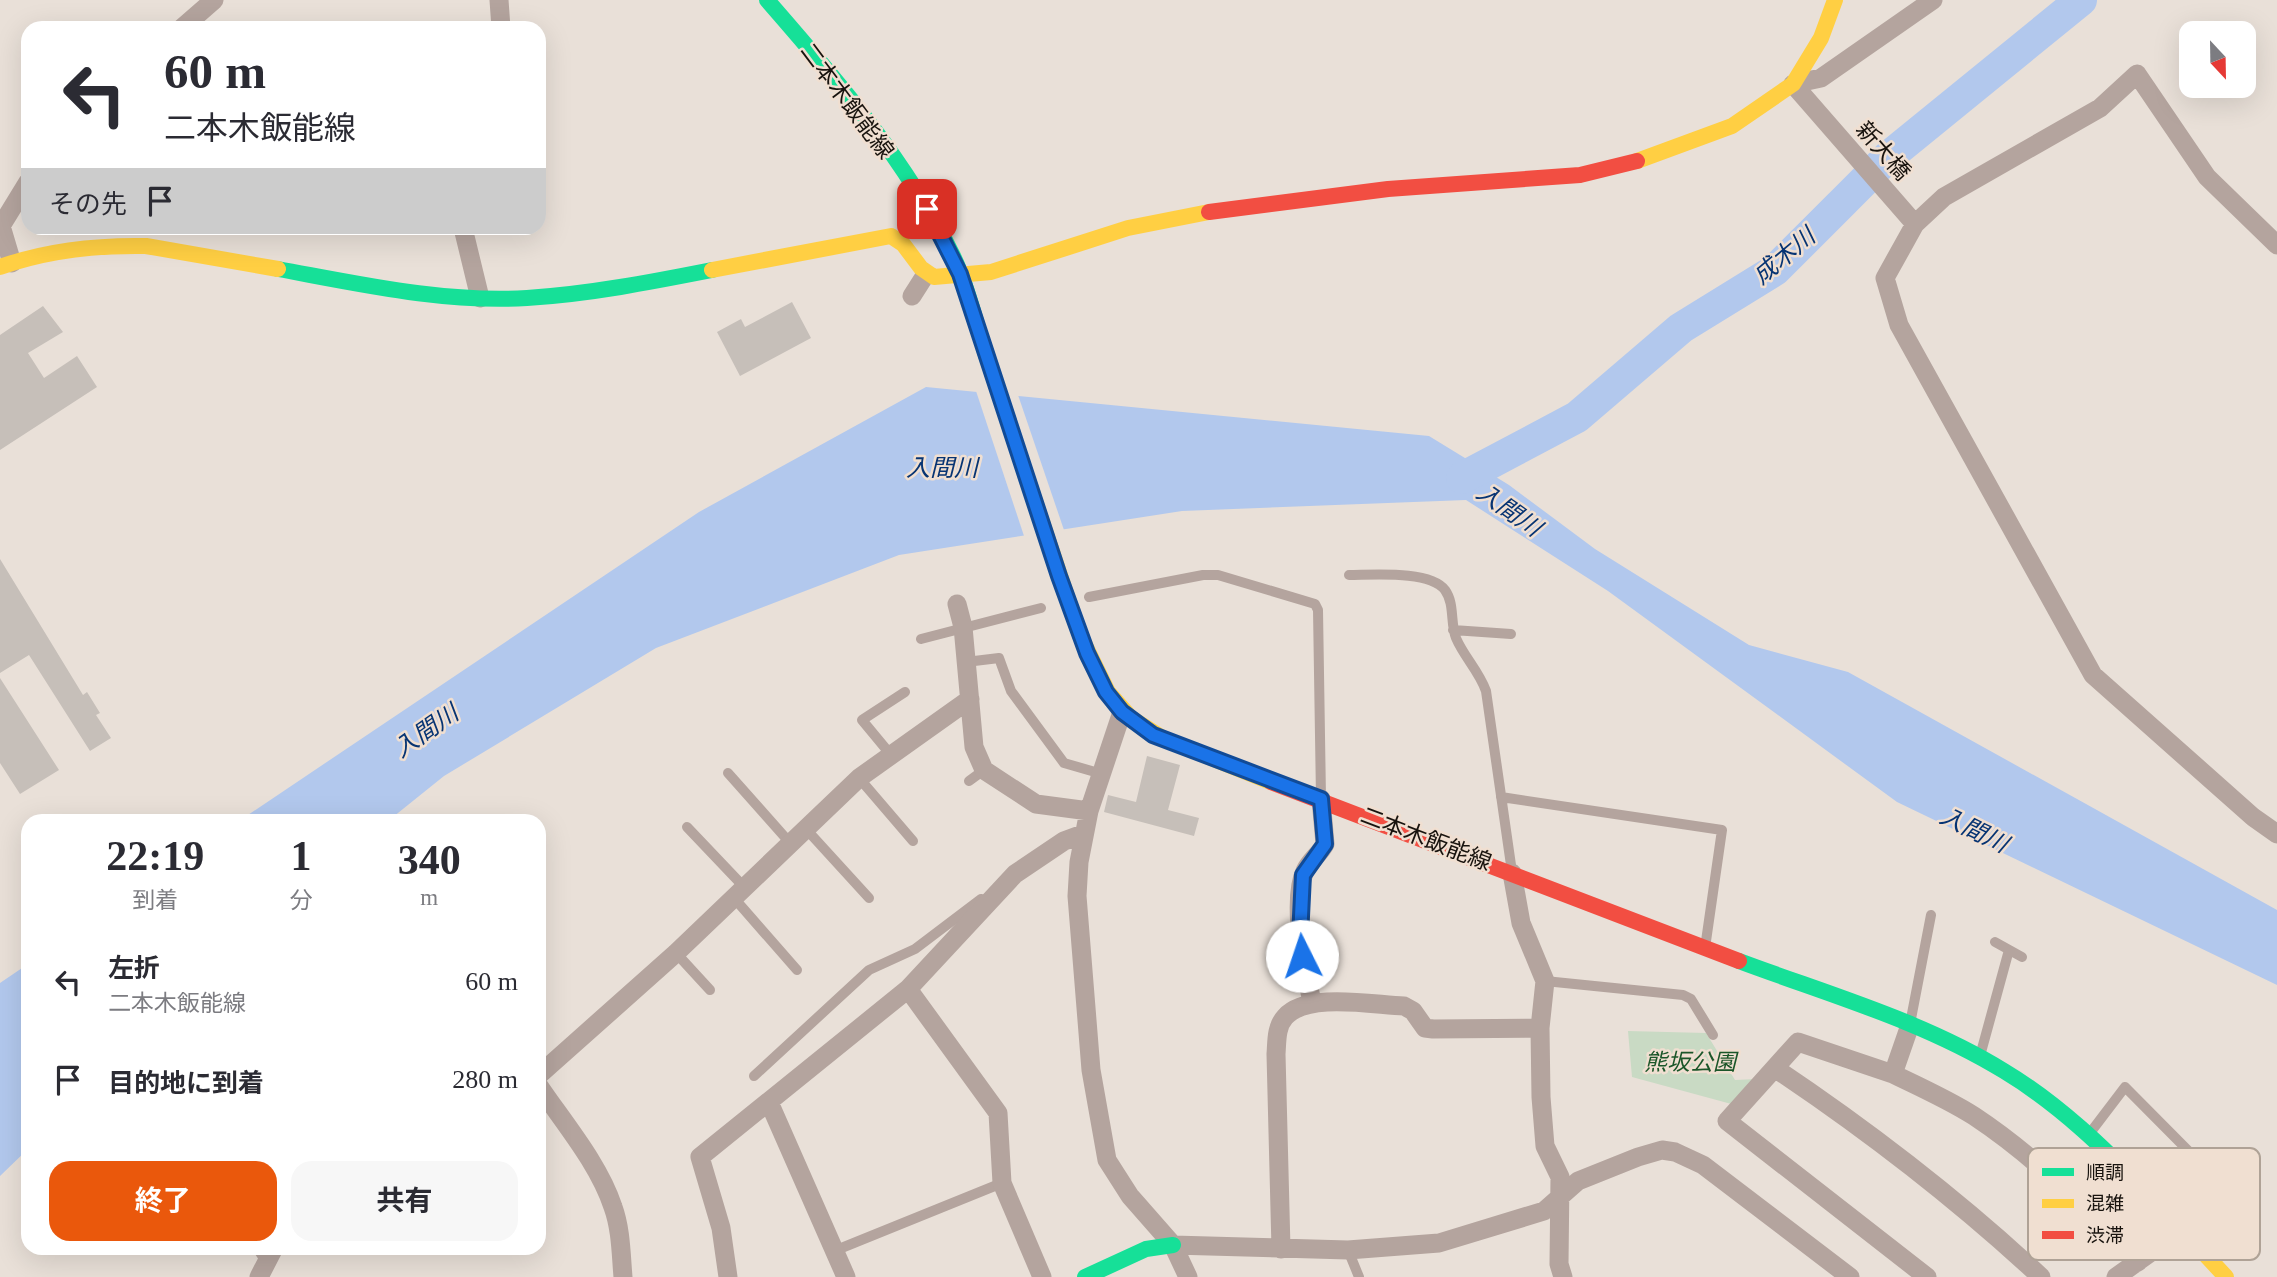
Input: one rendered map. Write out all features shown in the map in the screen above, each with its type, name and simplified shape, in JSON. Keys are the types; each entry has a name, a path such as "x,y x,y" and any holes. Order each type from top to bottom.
{"main road":[{"name":"二本木飯能線","path":"767,0 880,141 932,218 960,274 1059,576 1095,671 1122,712 1153,735 1186,750 1321,799 1910,1025 1979,1057 2030,1088 2101,1148"},
{"path":"6,265 48,252 82,247 146,246 389,289 480,298 564,296 891,236 899,239 926,274 991,272 1128,228 1194,214 1388,189 1604,171 1653,157 1732,127 1793,84 1821,38 1835,0"},
{"path":"1085,1277 1146,1249 1173,1245"},
{"name":"二本木飯能線","path":"2211,1260 2226,1277"}],"street":[{"path":"190,21 214,0"},
{"path":"499,0 500,21"},
{"path":"1793,84 1821,78 1933,0"},
{"path":"2277,245 2207,177 2137,75 2100,108 1944,197 1915,224 1885,278 1899,325 2093,675 2253,817 2277,834"},
{"name":"新大橋","path":"1793,84 1915,224"},
{"path":"6,265 1,226 21,193"},
{"path":"465,235 480,298"},
{"path":"912,296 926,274"},
{"path":"957,604 963,627 976,776 1036,804 1089,811"},
{"path":"546,1069 676,953 859,778 970,699"},
{"path":"1122,712 1083,834 1077,896 1091,1070 1107,1160 1130,1196 1173,1245 1188,1277"},
{"path":"1312,1002 1301,946 1300,920 1303,875 1325,844 1321,799"},
{"path":"728,1277 720,1228 700,1157 908,989 1015,874 1065,841 1083,834"},
{"path":"1513,873 1521,923 1545,981 1540,1028 1542,1128 1545,1146 1560,1177 1559,1264 1563,1277"},
{"path":"908,989 998,1113 1002,1183 1042,1277"},
{"path":"1281,1249 1278,1028 1284,1017 1297,1007 1312,1002 1404,1006 1413,1011 1425,1028 1433,1029 1540,1028"},
{"path":"1893,1074 1910,1025"},
{"path":"1915,1273 1727,1121 1798,1042 1893,1074 1972,1115 2028,1159"},
{"path":"1776,1069 1856,1123 1983,1223 2041,1277"},
{"path":"546,1097 593,1168 613,1206 621,1242 623,1277"},
{"path":"769,1102 846,1277"},
{"path":"1173,1245 1281,1249 1401,1249 1473,1235 1544,1211 1578,1181 1662,1150 1675,1152 1703,1165 1850,1277"},
{"path":"2116,1277 2141,1260"}],"lane":[{"path":"1089,597 1203,575 1218,575 1315,604 1318,610 1321,799"},
{"path":"1349,575 1433,580 1445,590 1452,609 1453,630 1486,691 1513,873"},
{"path":"921,639 1041,608"},
{"path":"1453,630 1511,634"},
{"path":"966,662 999,658 1011,691 1064,763 1102,774"},
{"path":"891,755 862,720 905,692"},
{"path":"728,773 791,844"},
{"path":"859,778 913,841"},
{"path":"1501,797 1722,830 1705,948"},
{"path":"687,827 797,970"},
{"path":"806,829 869,898"},
{"path":"754,1076 869,970 915,949 1015,874"},
{"path":"1910,1025 1931,915"},
{"path":"1995,942 2022,957"},
{"path":"1979,1057 2009,950"},
{"path":"676,953 710,990"},
{"path":"1545,981 1683,995 1691,999 1713,1035"},
{"path":"2088,1135 2125,1087 2186,1148"},
{"path":"835,1251 1002,1183"},
{"path":"1348,1250 1359,1277"}],"green space":[{"name":"熊坂公園","path":"1628,1031 1706,1033 1735,1080 1757,1079 1735,1105 1632,1077"}],"water":[{"name":"入間川","path":"926,387 1429,436 1509,485 1595,549 1749,645 1848,672 2277,910 2277,985 1897,802 1608,591 1466,500 1182,511 899,555 656,648 444,776 397,814 249,814 699,512"},
{"path":"21,969 21,1156 0,1176 0,983"}],"pier":[{"path":"975,388 1017,392 1065,533 1025,539"}],"building":[{"path":"792,302 811,338 740,376 717,332 741,319 745,327"},
{"path":"43,306 63,332 28,353 44,378 77,356 97,387 0,450 0,335"},
{"path":"0,559 83,695 87,692 100,713 96,715 111,738 90,751 29,655 0,673"},
{"path":"0,678 59,770 20,794 0,763"},
{"path":"1147,756 1180,765 1168,810 1199,818 1194,836 1104,812 1108,795 1136,802"}],"waterway":[{"name":"成木川","path":"1462,478 1577,417 1681,328 1775,270 1887,158 2081,0"}],"traffic: fast":[{"path":"767,0 869,122 935,221 958,268 987,358"},
{"path":"278,269 402,291 496,299 597,291 712,270"},
{"path":"1739,961 1908,1023 1973,1053 2044,1098 2103,1148"},
{"path":"1085,1277 1146,1249 1173,1245"}],"traffic: slow":[{"path":"1637,161 1732,126 1793,84 1821,38 1835,0"},
{"path":"712,270 891,236 903,244 921,268 934,277 991,272 1128,228 1209,212"},
{"path":"0,267 36,256 72,250 146,246 278,269"},
{"path":"987,358 1080,635 1108,692 1131,718 1164,739 1271,782"},
{"path":"2210,1260 2226,1277"}],"traffic: jam":[{"path":"1209,212 1388,189 1580,175 1637,161"},
{"path":"1271,782 1739,961"}],"route":[{"path":"927,209 960,274 1059,576 1087,653 1106,692 1122,712 1153,735 1186,750 1321,799 1325,844 1303,875 1300,920 1302,956"}]}
